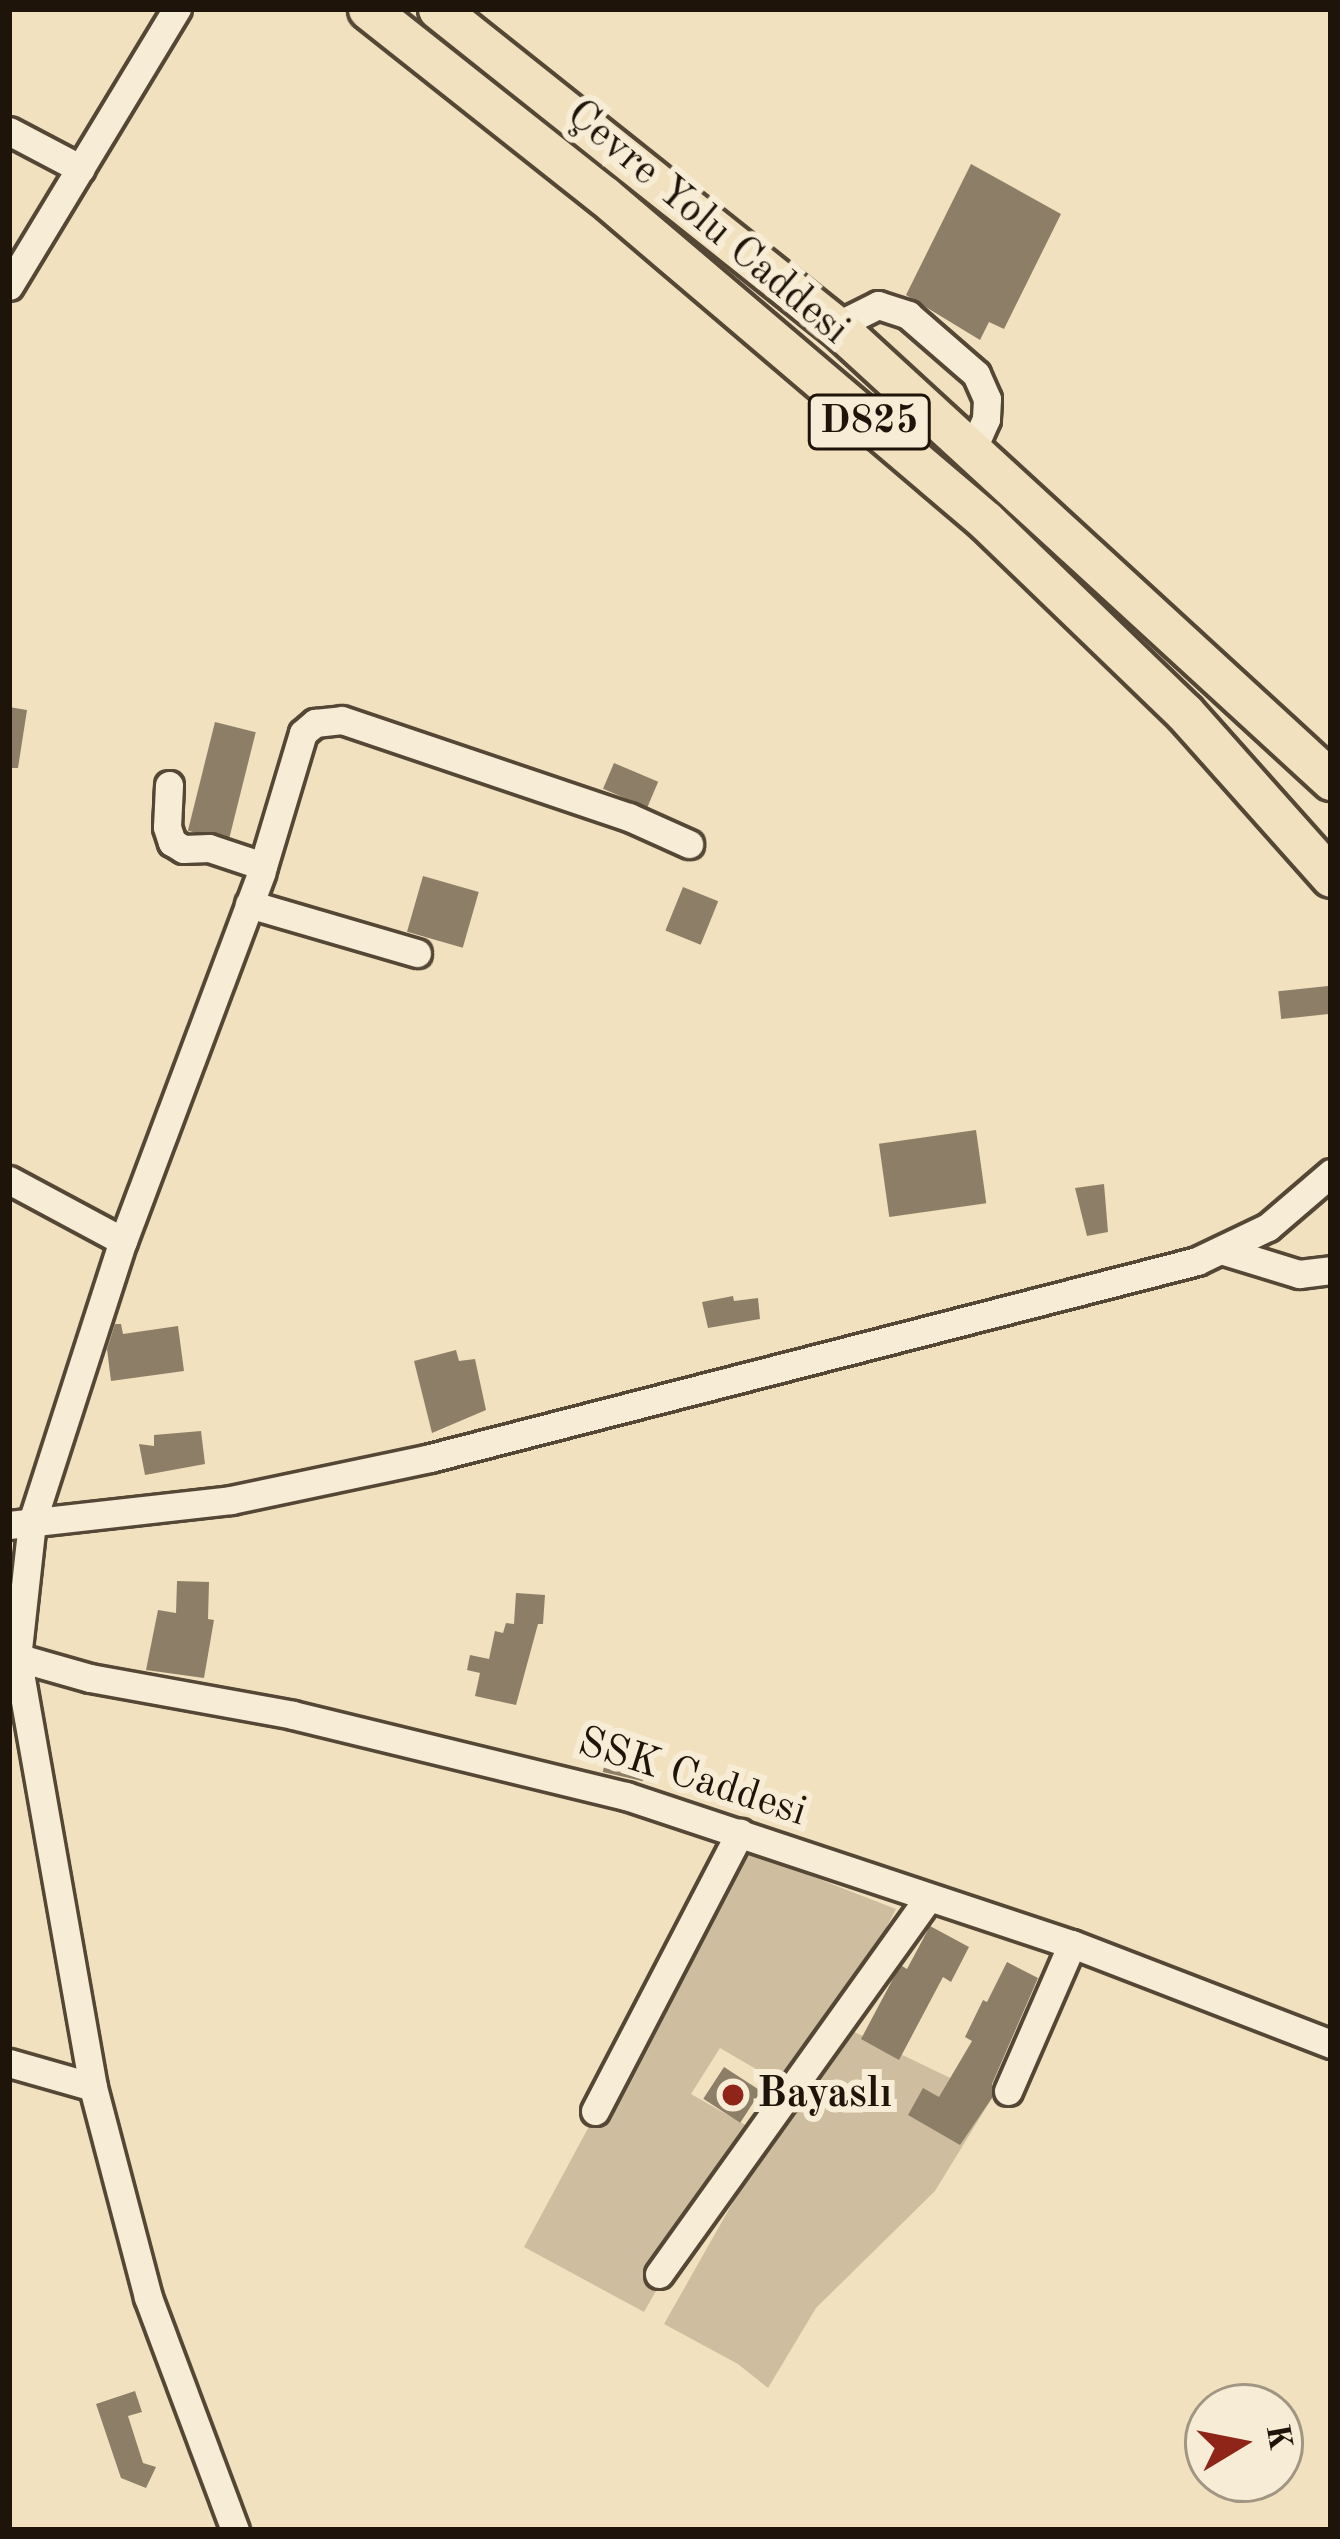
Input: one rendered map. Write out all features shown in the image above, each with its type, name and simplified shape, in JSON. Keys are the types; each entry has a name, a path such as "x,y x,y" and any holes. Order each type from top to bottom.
{"highway":[{"name":"Çevre Yolu Caddesi","path":"368,9 603,195 986,521 1184,712 1331,878"},
{"name":"Çevre Yolu Caddesi","path":"438,9 836,326 1331,780"}],"street":[{"path":"9,286 177,9"},
{"path":"9,131 81,169"},
{"path":"836,326 878,305 908,315 976,374 987,399 986,419 972,450"},
{"path":"235,2530 148,2297 93,2087 13,1656 21,1524 250,904 303,733 315,723 342,720 629,817 689,844"},
{"path":"170,785 167,826 172,842 183,849 209,848 263,866"},
{"path":"250,904 417,953"},
{"path":"21,1524 231,1500 430,1458 1197,1262 1268,1226 1331,1173"},
{"path":"9,1180 123,1241"},
{"path":"1221,1250 1299,1274 1331,1270"},
{"name":"SSK Caddesi","path":"13,1656 477,1758 740,1832 813,1862 1072,1945 1331,2044"},
{"path":"595,2111 740,1832"},
{"path":"659,2274 928,1898"},
{"path":"1008,2091 1072,1945"},
{"path":"9,2062 93,2087"}],"shaded area":[{"path":"739,1848 896,1909 871,1957 778,2082 720,2048 691,2094 749,2127 644,2312 524,2247"},
{"path":"842,2026 992,2098 935,2191 816,2308 768,2388 738,2364 664,2324 758,2158"}],"building":[{"path":"971,164 1061,214 1004,329 989,322 980,340 906,295"},
{"path":"9,707 27,710 18,768 9,768"},
{"path":"215,722 256,732 229,841 188,831"},
{"path":"614,763 658,782 647,808 603,789"},
{"path":"423,876 479,892 463,948 407,932"},
{"path":"683,887 718,901 701,945 665,931"},
{"path":"1328,986 1331,1014 1281,1019 1278,991"},
{"path":"976,1130 986,1203 889,1217 879,1144"},
{"path":"1104,1184 1108,1232 1087,1236 1075,1188"},
{"path":"733,1296 734,1301 758,1298 760,1319 708,1328 702,1302"},
{"path":"115,1324 121,1324 123,1334 178,1326 184,1371 111,1381 107,1349"},
{"path":"456,1350 459,1361 475,1359 486,1410 432,1433 414,1361"},
{"path":"201,1431 205,1464 145,1475 139,1444 154,1446 154,1435"},
{"path":"177,1581 209,1582 208,1619 214,1620 204,1678 146,1670 158,1610 176,1613"},
{"path":"516,1593 545,1595 543,1624 538,1624 516,1705 475,1696 480,1673 467,1670 470,1655 489,1659 495,1631 503,1633 506,1623 514,1624"},
{"path":"612,1732 652,1741 643,1781 603,1772"},
{"path":"930,1926 969,1947 951,1982 943,1977 899,2060 861,2039 895,1975 902,1966 907,1969"},
{"path":"1007,1962 1038,1978 992,2084 992,2098 960,2145 908,2115 923,2088 939,2097 972,2041 965,2037 983,2000 987,2002"},
{"name":"Bayaslı","path":"724,2067 761,2091 740,2123 703,2099"},
{"path":"135,2391 142,2412 128,2416 143,2463 156,2467 146,2488 121,2478 96,2404"}],"place":[{"name":"Bayaslı","path":"733,2095"}]}
